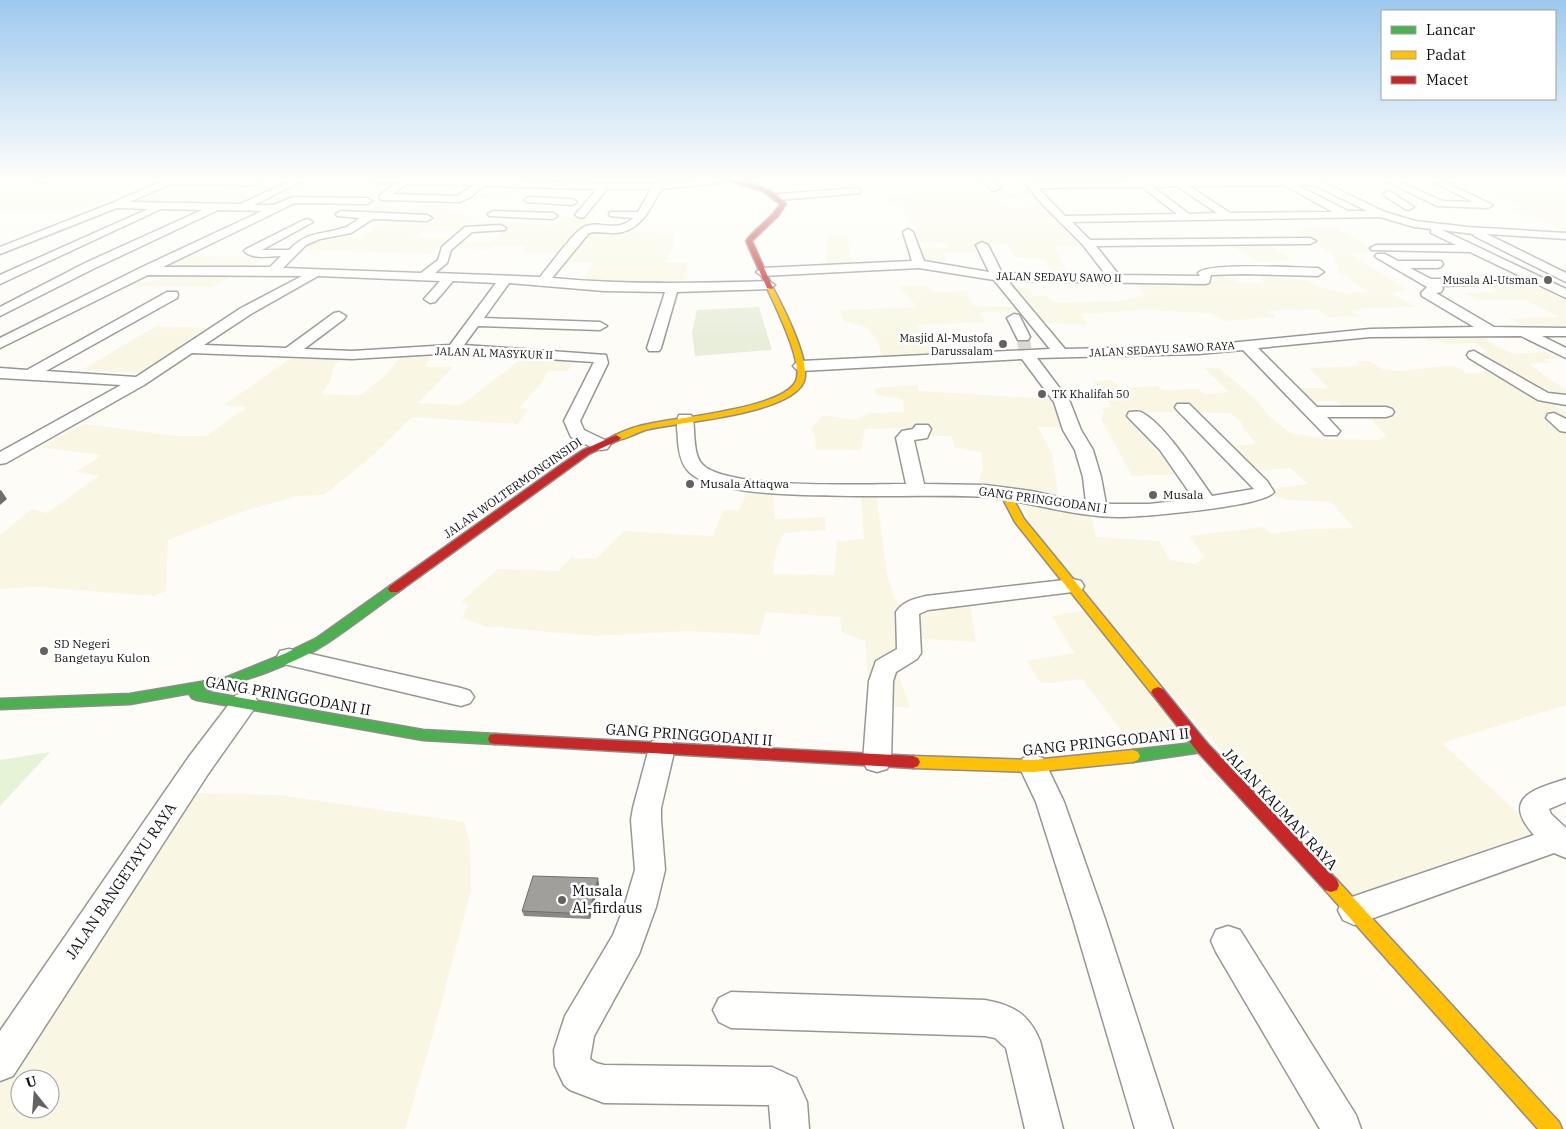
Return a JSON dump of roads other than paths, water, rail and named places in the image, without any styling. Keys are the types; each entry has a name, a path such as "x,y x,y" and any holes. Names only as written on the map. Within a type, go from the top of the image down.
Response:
{"main road":[{"path":"755,233 750,237 750,244 757,255 762,272 786,323 801,366"},
{"name":"JALAN WOLTERMONGINSIDI","path":"2,703 62,703 130,699 177,692 227,682 289,657 321,641 565,466 601,445 624,434 653,425 742,411 782,397 795,390 801,380 801,366"},
{"name":"JALAN KAUMAN RAYA","path":"1005,494 1019,520 1202,747 1354,910 1552,1129"},
{"name":"GANG PRINGGODANI II","path":"177,692 245,702 423,735 877,762 1033,766 1168,753 1202,747"}],"street":[{"path":"3,249 45,233"},
{"path":"0,280 96,233"},
{"path":"0,312 160,233"},
{"path":"0,344 148,269 225,233"},
{"path":"287,233 250,251 253,253 291,253"},
{"path":"273,271 302,243 312,238 335,233"},
{"path":"422,278 443,261 446,249 465,233"},
{"path":"543,282 584,233"},
{"path":"908,233 920,264"},
{"path":"1078,233 1115,278"},
{"path":"1245,233 1257,242"},
{"path":"1440,233 1564,292"},
{"path":"1473,233 1566,278"},
{"path":"1513,233 1566,236"},
{"path":"1406,235 1445,235"},
{"path":"1551,235 1566,242"},
{"path":"1087,243 1310,241"},
{"path":"982,245 998,276 1061,354"},
{"path":"1471,249 1378,252 1437,289 1429,290 1427,293 1491,331"},
{"name":"JALAN SEDAYU SAWO II","path":"762,272 920,264 998,276 1195,280 1206,279 1204,273 1207,272 1244,270 1318,272"},
{"path":"1396,264 1436,264"},
{"path":"90,266 506,280 604,287 672,288 769,285"},
{"path":"3,455 139,382 246,311 315,274"},
{"path":"430,299 450,278"},
{"path":"454,349 506,280"},
{"path":"1429,283 1473,282"},
{"path":"654,348 672,288"},
{"path":"29,375 172,295"},
{"path":"289,353 339,316"},
{"path":"1014,318 1025,347 1062,402 1072,430 1084,450 1094,487 1097,509"},
{"path":"475,322 600,326"},
{"path":"1523,332 1566,354"},
{"name":"JALAN SEDAYU SAWO RAYA","path":"801,366 1025,347 1061,354 1141,352 1246,345 1370,333 1566,332"},
{"path":"1246,345 1331,431"},
{"name":"JALAN AL MASYKUR II","path":"188,349 352,355 454,349 601,358 601,363 572,421 576,433 601,445"},
{"path":"1474,355 1544,397 1566,400"},
{"path":"0,373 139,382"},
{"name":"GANG PRINGGODANI I","path":"685,419 691,462 696,469 725,482 767,488 985,491 1081,508 1149,510 1254,497 1265,492 1183,407"},
{"path":"1311,412 1386,412"},
{"path":"1135,416 1168,446 1206,502"},
{"path":"916,489 905,438 908,435 920,434 922,429"},
{"path":"877,762 881,681 885,667 909,653 907,612 913,607 938,601 1073,586"},
{"path":"289,657 461,697"},
{"name":"JALAN BANGETAYU RAYA","path":"0,1063 198,766 245,702"},
{"path":"662,748 647,808 646,820 650,870 640,907 627,942 578,1029 574,1041 572,1061 576,1072 587,1080 604,1084 772,1086 783,1091 788,1102 790,1129"},
{"path":"1033,766 1050,802 1090,919 1154,1129"},
{"path":"1354,910 1562,842 1538,819 1534,812 1534,806 1540,799 1566,790"},
{"path":"1228,941 1342,1129"},
{"path":"731,1010 985,1018 1004,1021 1016,1031 1022,1041 1044,1129"}],"tunnel":[{"path":"1023,337 1025,349"}],"place":[{"name":"Musala Al-Utsman","path":"1548,280"},
{"name":"Masjid Al-Mustofa Darussalam","path":"1003,344"},
{"name":"TK Khalifah 50","path":"1042,394"},
{"name":"Musala Attaqwa","path":"690,484"},
{"name":"Musala","path":"1153,495"},
{"name":"SD Negeri Bangetayu Kulon","path":"44,651"},
{"name":"Musala Al-firdaus","path":"562,900"}]}
